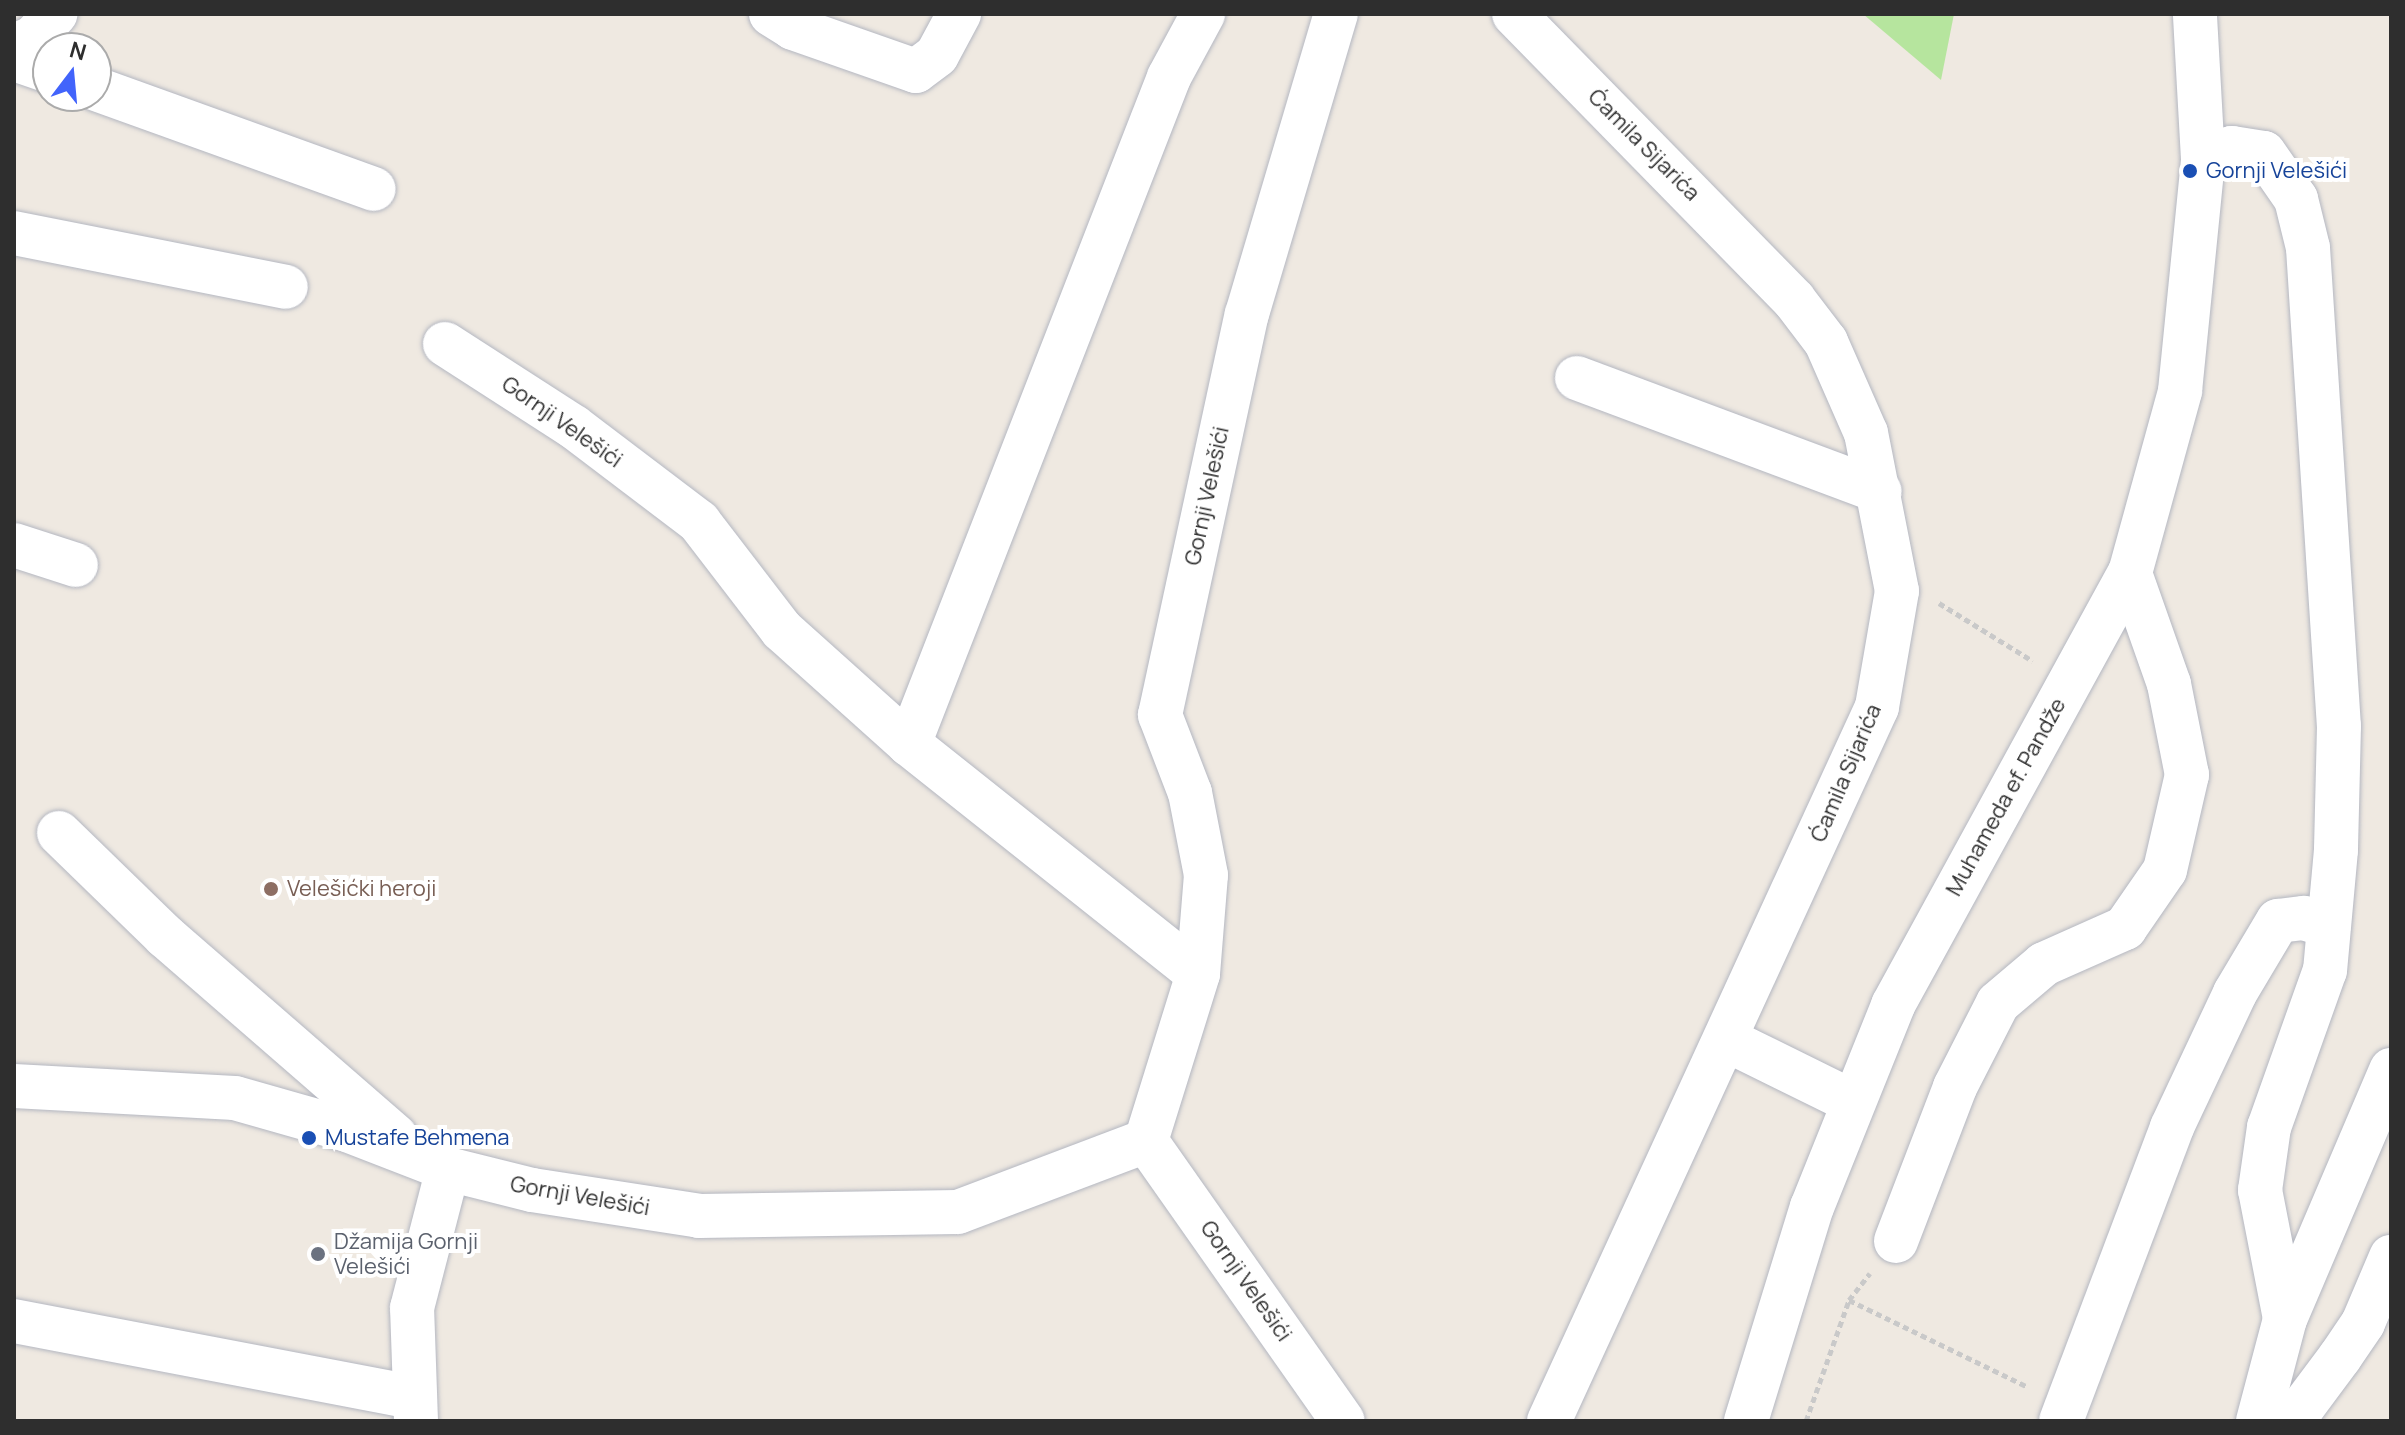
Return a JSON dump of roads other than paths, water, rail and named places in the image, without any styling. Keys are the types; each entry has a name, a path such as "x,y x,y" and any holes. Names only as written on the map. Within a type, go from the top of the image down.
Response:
{"street":[{"path":"14,46 33,38 55,14"},
{"path":"771,14 793,28 916,71 937,55 959,14"},
{"path":"909,744 1169,77 1203,14"},
{"name":"Ćamila Sijarića","path":"1514,14 1810,321 1851,389 1880,491 1894,575 1890,648 1877,707 1727,1040 1549,1421"},
{"name":"Muhameda ef. Pandže","path":"1746,1421 1812,1207 1851,1101 1893,1005 2130,573 2180,391 2203,159 2195,14"},
{"name":"Gornji Velešići","path":"1146,1141 1198,974 1206,875 1190,793 1160,715 1247,314 1326,17"},
{"path":"112,95 374,189"},
{"path":"2203,159 2232,148 2264,153 2296,199 2308,248 2339,726 2325,970 2269,1127 2260,1190 2285,1319"},
{"path":"14,233 286,287"},
{"name":"Gornji Velešići","path":"445,344 574,427 699,522 782,630 909,744 1198,974"},
{"path":"1577,378 1880,491"},
{"path":"14,545 76,565"},
{"path":"1896,1241 1955,1087 1998,1003 2044,964 2125,928 2165,870 2187,775 2169,684 2130,573"},
{"path":"14,1321 414,1409 412,1308 435,1163 165,936 59,833"},
{"path":"2064,1413 2172,1127 2235,993 2278,921 2304,918 2329,926"},
{"path":"1727,1040 1851,1101"},
{"path":"2258,1421 2285,1319 2391,1070"},
{"name":"Gornji Velešići","path":"14,1086 235,1098 435,1163 532,1190 699,1216 958,1212 1146,1141"},
{"name":"Gornji Velešići","path":"1146,1141 1343,1421"},
{"path":"2280,1421 2302,1408 2340,1357 2363,1323 2391,1257"}],"place":[{"name":"Gornji Velešići","path":"2190,171"},
{"name":"Velešićki heroji","path":"271,889"},
{"name":"Mustafe Behmena","path":"309,1138"},
{"name":"Džamija Gornji Velešići","path":"318,1254"}]}
